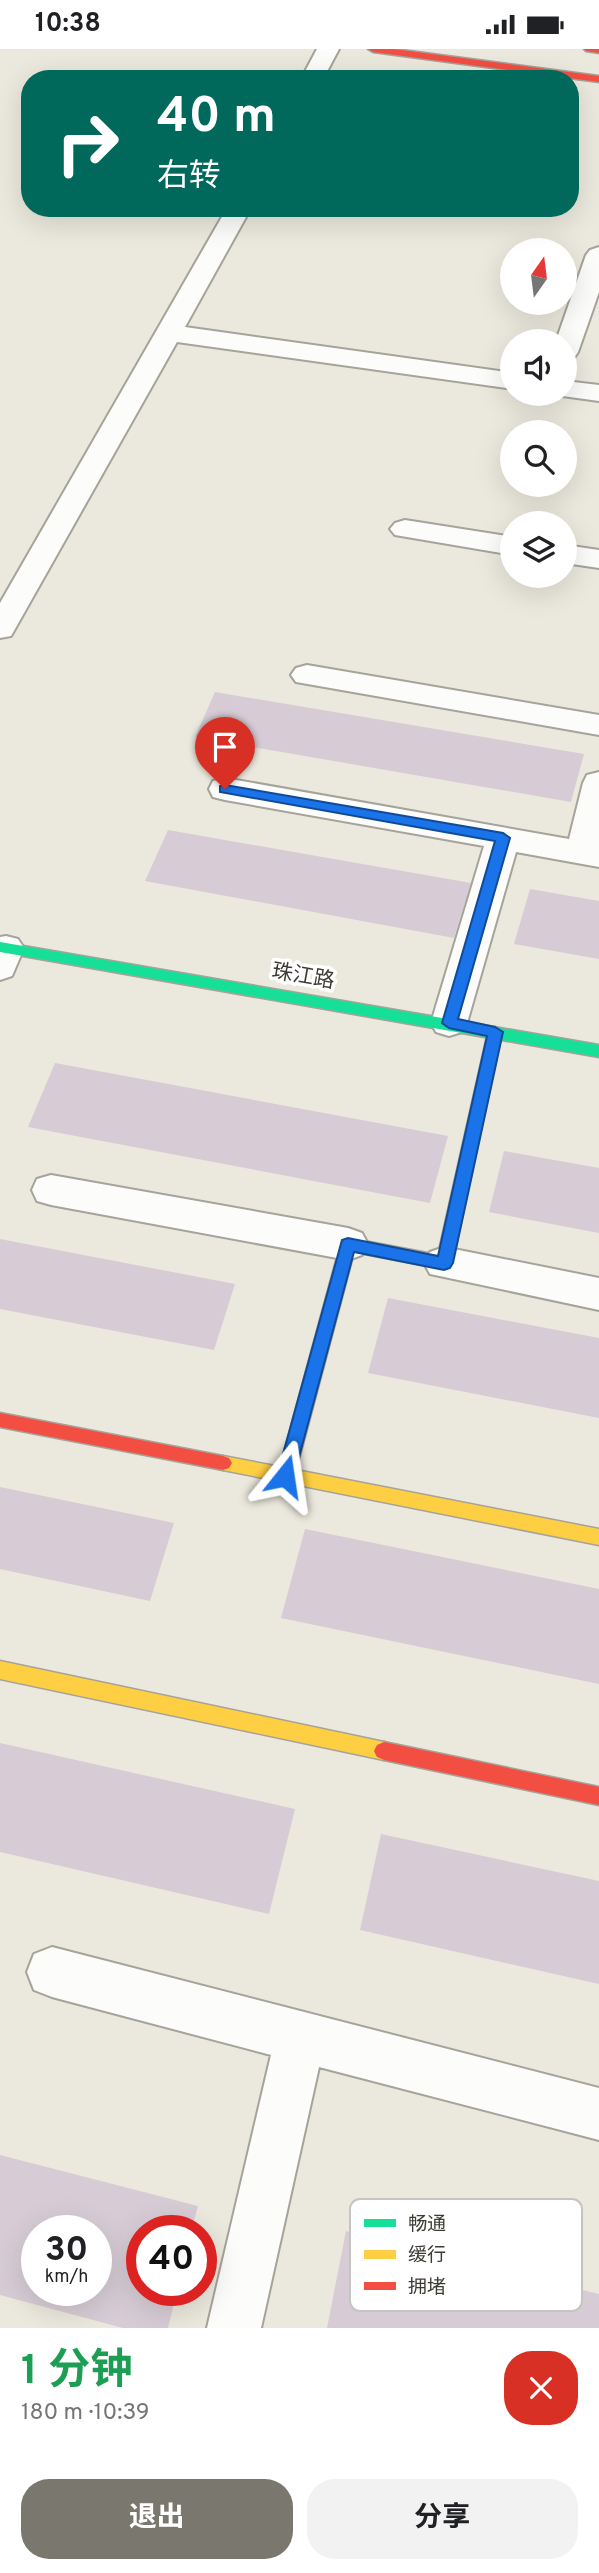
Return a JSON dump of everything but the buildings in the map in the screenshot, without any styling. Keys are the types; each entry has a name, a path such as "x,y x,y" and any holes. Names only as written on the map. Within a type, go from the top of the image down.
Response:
{"street":[{"path":"317,70 328,49"},
{"path":"373,49 531,70"},
{"path":"589,49 599,50"},
{"path":"579,76 599,79"},
{"path":"0,629 234,217"},
{"path":"573,329 599,255"},
{"path":"169,333 500,379"},
{"path":"577,390 599,393"},
{"path":"405,529 500,544"},
{"path":"577,556 599,559"},
{"path":"307,675 599,725"},
{"path":"225,789 590,855 599,783"},
{"path":"449,1023 503,838"},
{"name":"珠江路","path":"2,954 449,1023 599,1051"},
{"path":"444,1263 495,1032"},
{"path":"51,1190 348,1244 599,1294"},
{"path":"285,1476 348,1244"},
{"path":"0,1420 599,1537"},
{"path":"0,1670 599,1796"},
{"path":"52,1972 599,2114"},
{"path":"234,2328 300,2036"}],"traffic: fast":[{"path":"0,947 599,1051"}],"traffic: slow":[{"path":"286,1476 348,1244 444,1263 495,1032"},
{"path":"223,1463 599,1537"},
{"path":"0,1670 384,1751"}],"traffic: jam":[{"path":"373,49 531,70"},
{"path":"589,49 599,50"},
{"path":"579,76 599,79"},
{"path":"0,1420 223,1463"},
{"path":"384,1751 599,1796"}],"route":[{"path":"225,789 503,838 449,1023 495,1032 444,1263 348,1244 285,1476"}]}
